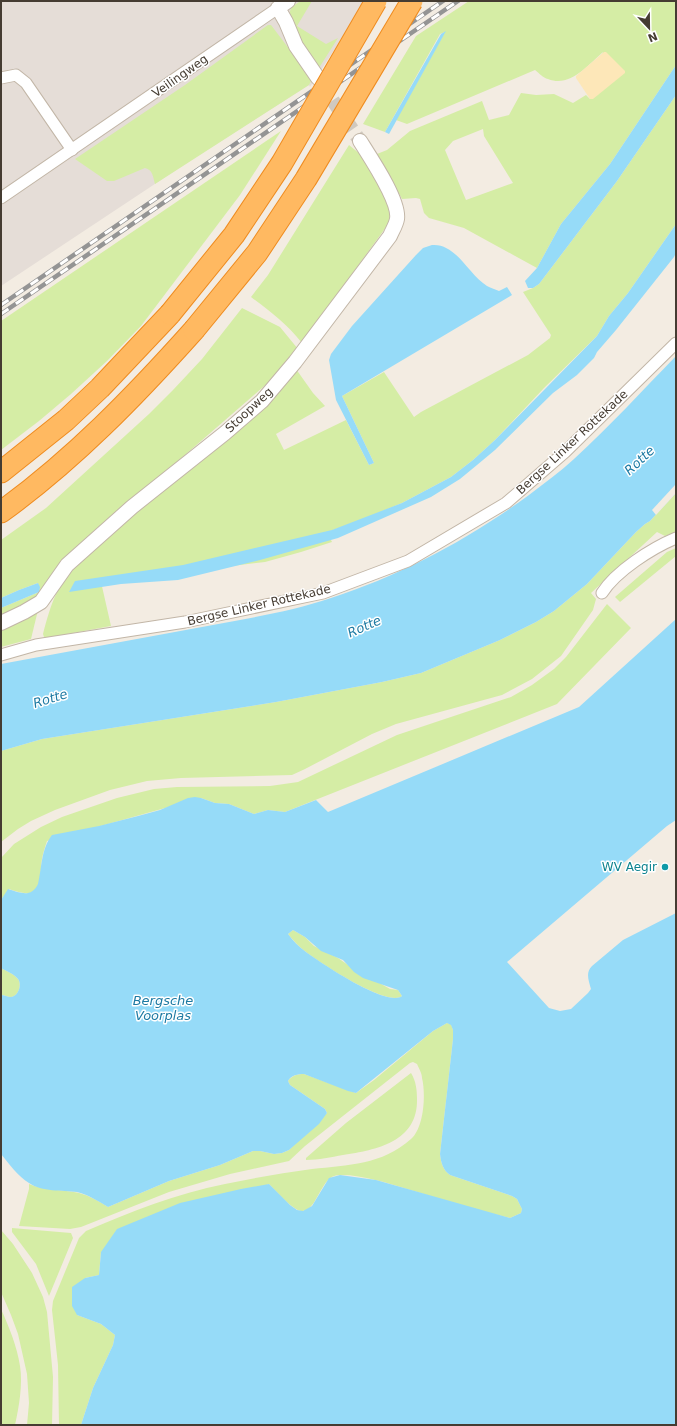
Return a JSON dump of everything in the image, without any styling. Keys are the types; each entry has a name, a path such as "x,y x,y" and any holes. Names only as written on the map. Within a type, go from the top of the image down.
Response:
{"highway":[{"path":"1,472 66,420 100,388 170,314 234,234 282,163 376,1"},
{"path":"1,512 60,465 148,382 194,330 256,253 302,185 412,1"}],"street":[{"path":"283,5 286,22 296,46 318,78"},
{"name":"Veilingweg","path":"1,198 283,5"},
{"path":"1,78 16,76 26,83 72,150"},
{"name":"Stoopweg","path":"1,623 41,602 67,565 132,507 225,433 262,401 295,362 390,236 397,218 393,198 360,141"},
{"name":"Bergse Linker Rottekade","path":"1,655 36,645 185,622 323,593 408,561 506,502 565,452 676,343"},
{"path":"602,593 610,581 632,563 676,538"}],"shaded area":[{"path":"1,1 366,1 310,87 309,85 185,164 1,286"}],"green space":[{"path":"300,1 312,1 297,26 326,44 338,38 317,71 300,42 290,18 291,9"},
{"path":"469,1 676,1 676,65 610,164 561,224 537,268 464,228 429,218 424,213 420,199 402,199 377,154 387,150 410,131 482,101 489,120 509,115 521,93 536,95 554,94 573,103 586,95 590,99 603,52 585,69 571,78 556,81 543,77 535,70 407,124 396,120 445,32 440,34 385,132 363,124 416,36","holes":["483,129 484,136 513,183 466,200 445,150 453,141"]},
{"path":"268,25 271,25 312,79 309,85 155,184 150,170 145,168 114,181 107,181 75,159 185,85"},
{"path":"676,95 676,224 628,293 609,316 597,336 544,388 495,440 473,460 451,477 402,503 354,523 327,532 332,542 265,562 101,582 111,626 46,638 44,637 43,634 54,599 67,576 73,569 296,369 313,393 325,406 276,434 284,450 346,420 369,465 374,463 342,396 384,372 414,417 528,355 550,338 551,335 523,292 539,284 617,181"},
{"path":"281,131 240,195 141,326 107,361 71,394 1,450 1,321"},
{"path":"349,145 360,154 372,171 388,203 390,214 389,223 302,343 272,313 251,297 268,275"},
{"path":"242,308 280,327 298,349 270,381 102,527 43,595 1,615 1,608 39,592 38,583 1,598 1,540 46,508 149,414 202,359"},
{"path":"676,493 676,532 665,536 657,532 591,593 596,599 593,610 561,656 532,679 502,695 396,724 372,734 292,775 181,778 147,781 110,790 55,810 31,821 1,842 1,751 42,739 276,702 421,673 500,640 554,611 587,584 636,532 650,521"},
{"path":"676,548 676,556 620,602 615,597 667,552"},
{"path":"607,604 631,628 557,704 285,812 268,810 254,814 229,804 215,803 201,798 47,841 42,857 39,883 34,891 27,893 9,889 1,900 1,858 14,844 41,827 62,817 117,798 154,789 177,787 270,786 298,782 397,735 511,697 532,685 554,669 566,657"},
{"path":"38,610 31,639 1,647 1,626"},
{"path":"293,930 305,937 314,946 338,958 390,989 398,990 402,996 394,998 383,996 338,973 303,950 288,934"},
{"path":"1,968 19,981 19,990 14,996 10,997 1,995"},
{"path":"447,1023 451,1024 453,1039 440,1154 443,1166 450,1175 517,1199 522,1209 521,1213 510,1218 373,1179 339,1175 332,1177 326,1182 313,1204 309,1209 303,1211 296,1209 289,1204 269,1184 101,1252 99,1275 85,1278 77,1315 101,1324 115,1335 113,1345 93,1388 81,1425 59,1425 58,1365 52,1310 53,1301 79,1238 86,1231 154,1204 207,1188 279,1174 351,1165 376,1159 388,1154 400,1148 411,1139 419,1127 424,1101 422,1074 417,1064 413,1062 410,1063 305,1146 289,1161 230,1174 169,1192 81,1227 70,1229 19,1226 29,1184 41,1188 79,1193 108,1207 169,1181 220,1165 253,1151 274,1154 282,1153 289,1150 327,1113 325,1109 290,1085 288,1081 291,1077 304,1074 356,1093 433,1031"},
{"path":"411,1073 414,1079 417,1099 415,1114 410,1125 403,1134 393,1141 369,1150 316,1160 306,1160 306,1158 346,1123"},
{"path":"12,1228 71,1233 73,1238 49,1296 36,1264 12,1232"},
{"path":"1,1230 13,1244 32,1273 43,1297 47,1312 53,1377 52,1425 27,1425 29,1403 27,1374 18,1334 1,1292"},
{"path":"1,1309 15,1344 21,1373 21,1388 15,1425 1,1425"}],"sand":[{"path":"604,52 606,52 625,71 625,73 593,99 590,99 576,76"}],"water":[{"path":"446,31 389,134 385,132 441,34"},
{"path":"676,65 676,95 617,181 539,284 533,288 528,288 525,281 537,268 561,224 610,164"},
{"path":"676,224 676,253 674,257 597,352 594,358 577,375 553,393 495,450 460,479 431,497 338,538 260,560 178,580 121,584 69,592 75,581 183,565 332,530 402,503 451,477 495,440 597,336 609,316 628,293"},
{"path":"432,245 448,249 455,254 480,281 487,286 499,291 507,287 512,295 342,396 374,463 369,465 336,400 329,360 331,354 352,326 416,255 423,248"},
{"name":"Rotte","path":"676,356 676,493 650,521 636,532 587,584 554,611 536,622 500,640 421,673 276,702 42,739 1,751 1,664 240,620 320,602 357,589 409,567 459,541 483,526 529,495 558,473 600,434"},
{"path":"38,583 40,587 39,592 1,608 1,598"},
{"name":"Bergsche Voorplas","path":"676,619 676,820 507,962 549,1008 560,1011 571,1009 591,989 588,974 592,966 623,940 676,913 676,1425 81,1425 93,1388 113,1345 115,1335 101,1324 77,1315 72,1306 72,1287 85,1278 99,1275 101,1252 117,1229 180,1203 269,1184 290,1205 297,1210 303,1211 312,1206 329,1178 340,1175 376,1180 510,1218 521,1213 522,1209 517,1199 512,1196 450,1175 443,1166 440,1154 453,1039 453,1030 451,1025 447,1023 433,1031 356,1093 304,1074 291,1077 288,1081 290,1085 325,1109 327,1113 319,1124 289,1150 282,1153 274,1154 253,1151 220,1165 169,1181 108,1207 81,1193 40,1188 29,1183 10,1166 1,1154 1,995 10,997 14,996 20,987 19,981 16,977 1,968 1,900 8,889 17,892 29,893 35,888 38,884 44,852 48,840 52,835 99,826 138,816 160,810 188,798 195,797 215,803 229,804 254,814 268,810 285,812 316,800 328,812 579,707","holes":["293,930 305,937 321,951 343,960 354,972 363,978 398,990 402,996 394,998 383,996 354,982 306,952 296,944 288,934"]}],"pier":[{"path":"676,484 676,493 656,515 652,510"}],"tunnel":[{"path":"321,83 360,141"}],"railway":[{"path":"1,305 443,1"},
{"path":"1,314 458,1"}],"place":[{"name":"WV Aegir","path":"665,867"}]}
